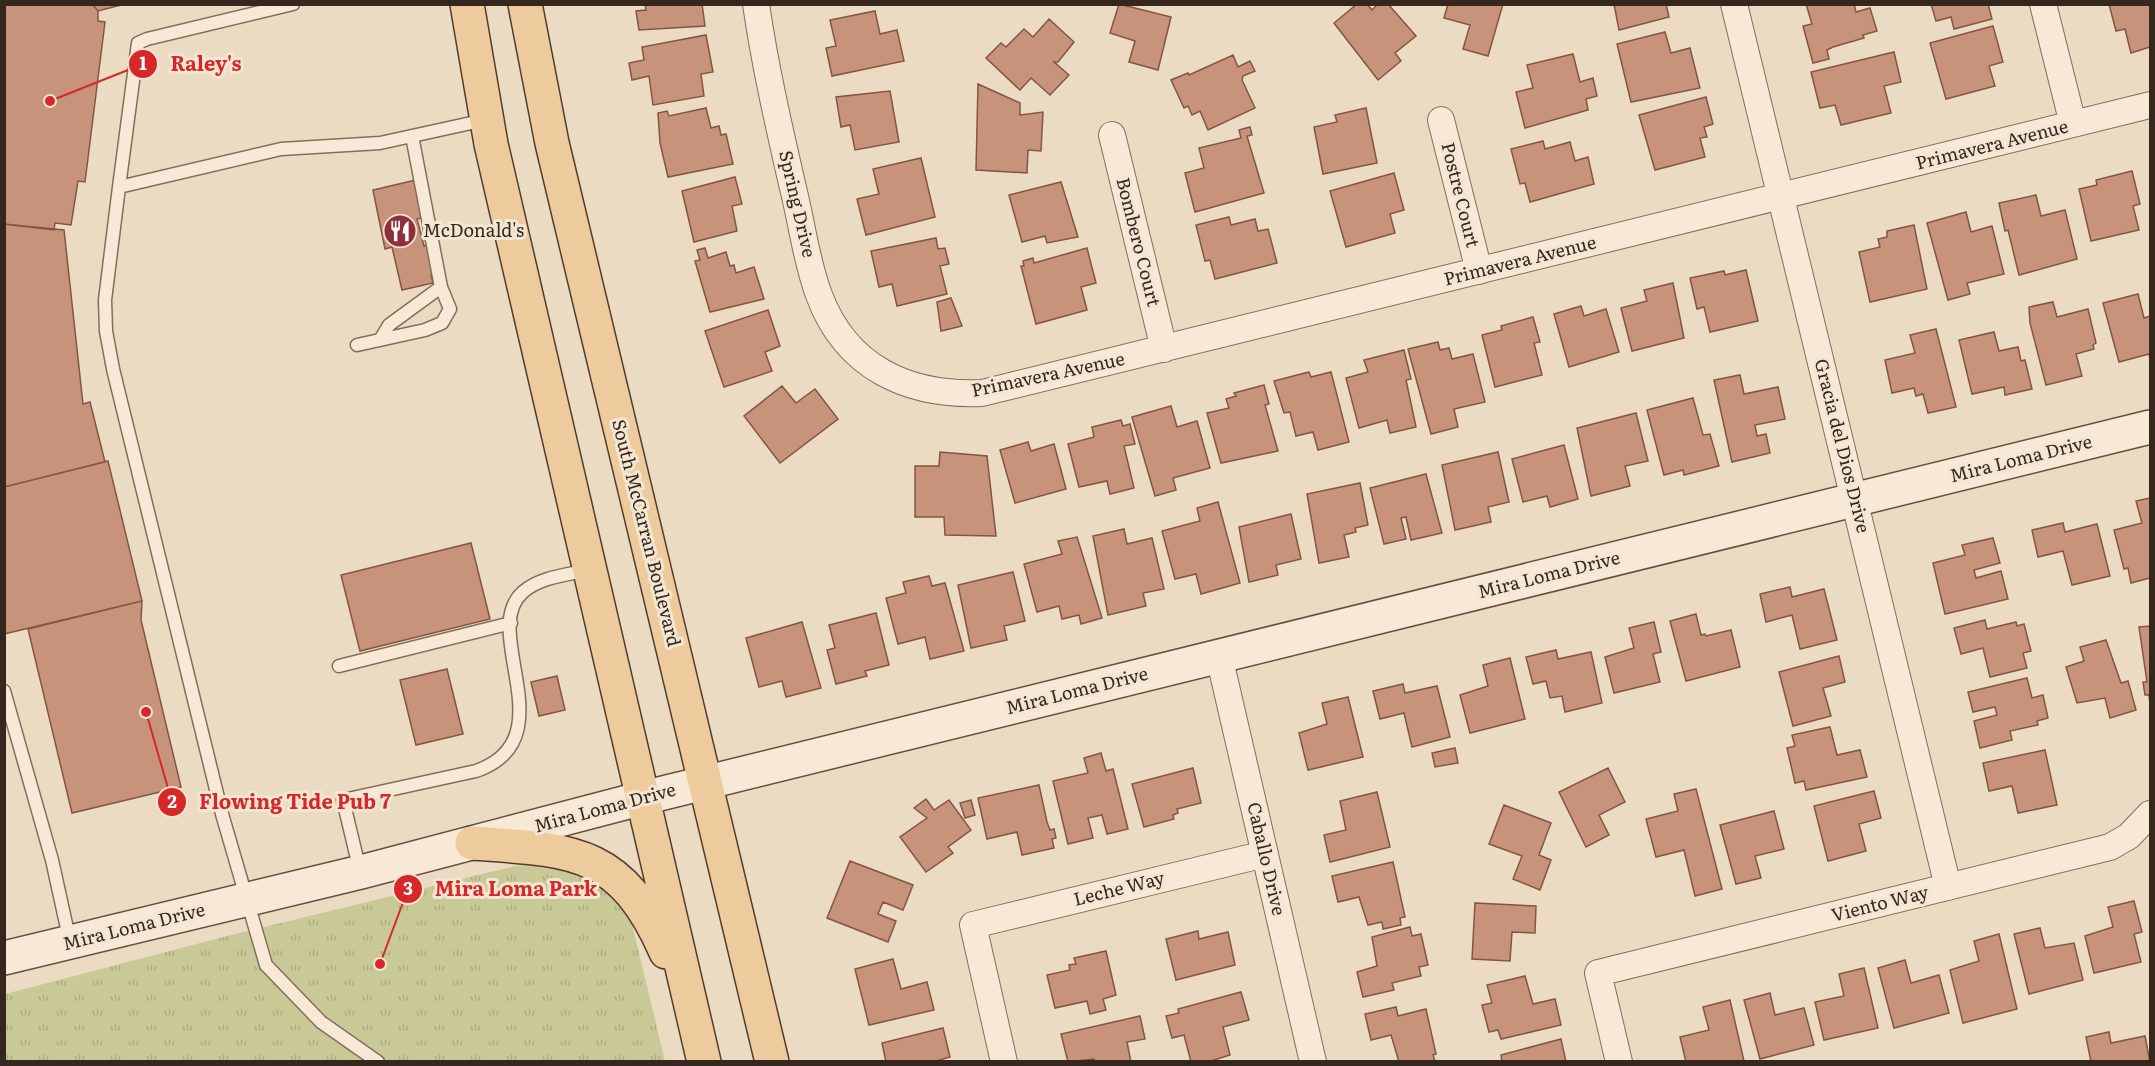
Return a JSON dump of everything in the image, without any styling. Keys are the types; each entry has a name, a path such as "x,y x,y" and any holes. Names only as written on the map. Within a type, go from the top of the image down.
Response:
{"main road":[{"path":"467,4 487,120 704,1062"},
{"name":"South McCarran Boulevard","path":"525,4 552,143 772,1062"},
{"path":"472,843 566,852 597,864 616,878 638,900 655,928 693,1013"}],"street":[{"name":"Spring Drive","path":"756,4 782,141 819,294 832,322 850,346 889,376"},
{"name":"Gracia del Dios Drive","path":"1734,4 1948,887"},
{"path":"2043,4 2073,124"},
{"name":"Primavera Avenue","path":"889,376 924,390 952,394 982,393 2151,105"},
{"name":"Postre Court","path":"1441,120 1479,271"},
{"name":"Bombero Court","path":"1112,135 1164,348"},
{"name":"Mira Loma Drive","path":"4,958 361,872 706,782 2151,427"},
{"name":"Caballo Drive","path":"1219,656 1313,1062"},
{"name":"Viento Way","path":"1620,1062 1598,974 2110,847 2129,837 2151,814"},
{"name":"Leche Way","path":"1005,1062 973,925 1265,854"}],"lane":[{"path":"293,4 138,43 105,300 111,359 222,814 266,965 321,1022 378,1062"},
{"path":"119,188 281,149 352,146 487,120"},
{"path":"357,345 425,330 442,323 450,309 441,287 412,136"},
{"path":"380,339 389,325 441,287"},
{"path":"361,872 343,800 476,771 495,765 507,754 516,738 519,719 511,623 516,600 535,584 590,570"},
{"path":"339,666 511,623"},
{"path":"4,691 52,860 71,943"}],"green space":[{"path":"551,862 601,881 621,905 632,924 665,1061 5,1062 5,994 231,935 515,866"}],"building":[{"path":"4,4 92,4 98,11 98,21 105,22 85,182 78,181 71,225 55,223 54,230 4,224"},
{"path":"92,4 125,4 98,11"},
{"path":"645,4 702,4 705,26 639,30 636,11 646,10"},
{"path":"1119,4 1171,17 1158,70 1129,62 1135,41 1110,33"},
{"path":"1357,4 1367,4 1372,10 1378,4 1388,4 1416,36 1395,53 1401,61 1378,80 1334,23"},
{"path":"1448,4 1503,4 1488,56 1463,49 1470,25 1444,18"},
{"path":"1614,4 1666,4 1669,17 1619,30"},
{"path":"1806,4 1854,4 1856,12 1870,8 1877,31 1863,35 1864,38 1827,50 1829,59 1813,63 1803,26 1812,24"},
{"path":"1931,4 1988,4 1992,19 1954,29 1951,17 1936,21"},
{"path":"2109,4 2150,4 2150,47 2131,53 2125,29 2116,31"},
{"path":"875,11 880,34 897,30 904,61 832,76 826,48 836,46 830,20"},
{"path":"1049,19 1074,42 1058,62 1054,62 1069,75 1050,95 1031,78 1020,90 986,58 1001,43 1006,47 1024,29 1033,37"},
{"path":"1993,26 2003,62 1989,66 1995,86 1946,99 1930,43"},
{"path":"1665,32 1671,53 1690,48 1700,88 1631,102 1617,44"},
{"path":"706,35 713,72 701,74 704,96 653,105 649,76 632,80 629,63 644,60 642,47"},
{"path":"1894,52 1901,82 1884,86 1891,113 1841,125 1835,105 1820,108 1811,72"},
{"path":"1573,54 1580,82 1593,78 1597,96 1586,99 1588,110 1525,128 1516,92 1533,88 1527,65"},
{"path":"1233,55 1238,67 1250,61 1255,71 1243,76 1242,80 1255,108 1208,130 1200,111 1192,115 1188,106 1184,108 1171,80 1188,73 1189,75"},
{"path":"978,84 1020,103 1020,115 1043,112 1041,151 1028,150 1027,173 976,170"},
{"path":"890,91 899,142 855,150 850,125 841,127 836,97"},
{"path":"1706,97 1713,124 1704,127 1707,137 1700,138 1705,157 1655,170 1639,115"},
{"path":"706,108 711,128 719,126 721,135 726,134 733,164 668,177 660,143 658,113 667,111 669,116"},
{"path":"1366,108 1377,163 1323,174 1314,127 1337,122 1335,115"},
{"path":"1250,127 1252,135 1247,136 1264,193 1195,212 1185,173 1204,168 1199,148 1241,138 1239,130"},
{"path":"1543,141 1545,149 1570,142 1575,161 1588,157 1594,184 1530,202 1525,183 1520,184 1511,149"},
{"path":"921,158 935,217 866,235 857,199 879,194 873,169"},
{"path":"2132,171 2140,204 2133,206 2139,230 2091,241 2079,189 2097,185 2096,180"},
{"path":"1394,173 1404,210 1390,214 1395,233 1346,247 1330,191"},
{"path":"735,177 742,204 732,206 737,231 694,242 682,191"},
{"name":"McDonald's","path":"416,180 430,216 417,219 424,246 436,243 443,272 431,275 433,283 402,290 392,247 385,249 373,190"},
{"path":"1061,182 1078,237 1047,243 1045,236 1022,242 1009,195"},
{"path":"2036,195 2041,216 2065,210 2077,259 2019,275 1999,203"},
{"path":"1966,212 1971,232 1992,226 2004,274 1967,283 1970,294 1948,300 1927,223"},
{"path":"1229,217 1231,225 1255,219 1258,231 1268,229 1277,263 1215,279 1210,260 1205,261 1196,225"},
{"path":"4,224 64,230 83,404 90,402 105,462 4,487"},
{"path":"1914,225 1927,289 1870,302 1859,252 1880,247 1878,239 1887,237 1887,231"},
{"path":"936,238 938,249 945,248 949,264 940,266 947,294 897,306 892,284 879,287 871,251"},
{"path":"705,248 708,258 726,252 730,266 734,265 736,273 754,267 764,299 710,312 695,261 700,260 697,250"},
{"path":"1087,248 1096,283 1081,287 1087,310 1036,324 1021,266 1024,266 1023,261 1033,258 1034,263"},
{"path":"1746,270 1758,321 1710,332 1704,307 1697,309 1690,278 1724,271 1725,275"},
{"path":"1673,283 1684,338 1632,351 1621,308 1647,301 1644,290"},
{"path":"2138,294 2144,318 2150,316 2150,359 2149,354 2119,362 2103,303"},
{"path":"951,298 962,326 941,331 937,302"},
{"path":"2053,302 2057,317 2088,309 2096,343 2093,345 2094,349 2076,354 2082,376 2046,385 2030,323 2029,307"},
{"path":"1581,306 1584,316 1606,309 1619,352 1569,367 1554,314"},
{"path":"768,310 780,346 765,352 772,371 724,387 705,331"},
{"path":"1533,317 1540,342 1534,343 1542,375 1495,387 1482,335 1502,330 1501,326"},
{"path":"1936,329 1956,407 1928,413 1923,394 1916,396 1914,388 1892,393 1885,360 1915,353 1910,335"},
{"path":"1994,332 1999,351 2018,347 2021,361 2025,360 2032,389 2005,395 2004,387 1972,394 1959,340"},
{"path":"1438,342 1440,350 1449,348 1452,359 1473,354 1485,402 1454,409 1458,427 1431,434 1408,349"},
{"path":"1404,350 1411,379 1406,380 1416,427 1390,433 1387,420 1359,428 1346,378 1368,372 1364,360"},
{"path":"1309,372 1311,377 1331,372 1349,442 1318,450 1313,432 1296,436 1290,412 1284,413 1274,381"},
{"path":"1740,375 1744,394 1778,387 1785,419 1755,425 1757,436 1766,434 1770,453 1732,462 1714,380"},
{"path":"1264,385 1269,404 1265,405 1278,451 1221,463 1207,413 1229,408 1226,399 1236,396 1234,393"},
{"path":"782,386 796,403 815,389 838,419 780,463 744,416"},
{"path":"1693,398 1703,435 1710,434 1719,466 1684,475 1683,470 1664,475 1647,410"},
{"path":"1171,406 1177,427 1197,421 1210,468 1173,478 1176,490 1155,496 1132,417"},
{"path":"1636,413 1648,461 1625,466 1630,486 1591,496 1577,428"},
{"path":"1121,420 1123,426 1130,424 1135,444 1124,446 1134,488 1110,494 1107,481 1079,487 1068,444 1094,437 1092,427"},
{"path":"1028,442 1031,451 1054,444 1066,489 1015,503 1000,450"},
{"path":"1564,445 1578,499 1550,507 1547,496 1523,502 1512,459"},
{"path":"940,452 987,456 996,536 945,535 944,517 915,517 915,466 939,466"},
{"path":"1498,452 1509,502 1488,507 1491,522 1455,530 1442,465"},
{"path":"108,461 142,601 4,634 4,487"},
{"path":"1426,474 1442,533 1411,540 1406,517 1401,518 1406,539 1384,544 1370,488"},
{"path":"1360,483 1368,525 1355,528 1356,532 1344,535 1349,557 1319,563 1307,494"},
{"path":"2150,498 2150,578 2131,583 2128,568 2124,569 2114,530 2142,523 2136,501"},
{"path":"1218,502 1240,583 1201,594 1196,574 1175,579 1162,531 1200,521 1197,508"},
{"path":"1291,514 1301,559 1276,565 1278,575 1249,582 1239,527"},
{"path":"2063,523 2065,532 2097,524 2110,576 2072,585 2063,551 2038,557 2032,530"},
{"path":"1124,529 1127,544 1152,538 1164,589 1143,593 1146,606 1108,615 1093,536"},
{"path":"1077,537 1102,618 1081,624 1079,615 1062,619 1059,606 1037,612 1024,564 1062,554 1058,541"},
{"path":"1993,538 2000,563 1974,570 1976,578 2001,571 2008,599 1945,614 1933,563 1965,555 1962,545"},
{"path":"471,543 490,619 360,651 341,575"},
{"path":"1013,572 1025,621 1004,626 1007,640 971,648 958,585"},
{"path":"929,576 932,586 945,583 964,651 930,659 925,637 898,644 886,598 906,593 903,582"},
{"path":"1790,587 1792,597 1824,589 1837,640 1800,649 1792,615 1766,622 1760,594"},
{"path":"142,601 141,620 181,787 72,813 28,629"},
{"path":"876,613 889,665 865,671 867,676 836,684 827,650 835,648 829,625"},
{"path":"1696,614 1701,635 1706,636 1731,630 1740,667 1686,681 1670,621"},
{"path":"1985,620 1987,629 2016,622 2017,626 2024,624 2031,651 2023,653 2027,668 1990,677 1983,648 1961,654 1954,628"},
{"path":"802,622 821,688 786,697 782,681 759,687 746,638"},
{"path":"1654,622 1661,652 1653,654 1660,682 1614,693 1605,657 1634,648 1629,628"},
{"path":"2150,626 2150,704 2149,695 2145,695 2143,682 2147,682 2139,627"},
{"path":"2106,640 2121,683 2128,681 2136,710 2110,718 2105,698 2077,703 2066,667 2084,661 2080,647"},
{"path":"1556,650 1558,659 1591,652 1602,703 1565,712 1562,696 1550,698 1546,681 1533,684 1526,657"},
{"path":"1839,656 1845,682 1823,688 1831,716 1793,726 1779,672"},
{"path":"1510,658 1525,719 1470,733 1460,695 1488,686 1483,665"},
{"path":"447,669 463,734 416,745 400,680"},
{"path":"557,676 565,710 539,716 531,682"},
{"path":"2027,678 2032,698 2043,695 2048,718 2037,721 2038,725 2010,731 2012,740 1980,748 1974,721 1997,715 1995,707 1973,712 1968,692"},
{"path":"1403,684 1405,693 1437,686 1450,737 1412,747 1404,713 1380,719 1373,691"},
{"path":"1348,697 1363,757 1308,770 1299,733 1327,724 1322,703"},
{"path":"1830,727 1837,755 1860,750 1867,777 1806,790 1804,781 1795,783 1787,748 1795,746 1792,735"},
{"path":"1455,748 1458,763 1435,767 1432,753"},
{"path":"2045,750 2057,805 2018,813 2012,786 1989,791 1983,763"},
{"path":"1101,753 1106,771 1113,769 1128,829 1107,834 1102,815 1088,818 1093,838 1068,844 1053,781 1088,773 1084,758"},
{"path":"1193,768 1201,803 1177,809 1178,813 1173,815 1174,819 1144,827 1132,784"},
{"path":"1608,768 1625,802 1599,815 1609,835 1586,847 1559,792"},
{"path":"1039,785 1047,822 1050,830 1054,829 1056,838 1052,839 1054,848 1022,855 1017,832 987,839 978,798"},
{"path":"1696,789 1722,889 1695,896 1684,850 1656,857 1646,819 1678,811 1674,794"},
{"path":"1874,791 1881,818 1859,824 1866,851 1828,861 1814,806"},
{"path":"1377,792 1390,847 1330,862 1324,835 1346,830 1340,801"},
{"path":"926,799 934,810 949,800 971,830 948,847 953,853 926,872 900,837 927,818 914,808"},
{"path":"971,800 975,815 965,818 960,803"},
{"path":"1504,805 1551,823 1539,855 1551,860 1540,890 1513,879 1522,856 1489,844"},
{"path":"1774,811 1784,849 1755,856 1761,878 1736,884 1720,825"},
{"path":"850,861 913,885 903,910 883,902 878,914 896,921 888,942 827,918"},
{"path":"1393,862 1405,917 1400,918 1401,925 1383,929 1382,922 1368,925 1359,897 1338,902 1332,876"},
{"path":"2134,901 2142,932 2134,934 2141,962 2094,973 2085,936 2113,927 2108,907"},
{"path":"1475,903 1536,906 1535,933 1512,932 1510,961 1472,959"},
{"path":"1410,927 1412,936 1421,934 1428,965 1419,967 1421,976 1392,983 1394,990 1363,997 1357,972 1377,966 1372,937"},
{"path":"2040,928 2045,948 2074,943 2083,980 2029,994 2014,934"},
{"path":"1198,931 1199,939 1228,932 1235,965 1176,980 1166,939"},
{"path":"1999,934 2017,1009 1963,1023 1950,970 1979,961 1974,941"},
{"path":"1106,951 1116,995 1103,999 1106,1010 1090,1014 1087,1001 1055,1008 1047,975 1070,970 1069,965 1076,964 1074,958"},
{"path":"893,959 901,989 927,982 934,1010 869,1025 855,969"},
{"path":"1905,960 1911,983 1939,975 1949,1013 1894,1028 1878,968"},
{"path":"1864,968 1878,1028 1824,1040 1815,1002 1844,996 1839,974"},
{"path":"1525,976 1533,1004 1555,999 1561,1025 1501,1039 1498,1030 1489,1032 1482,1005 1492,1003 1487,985"},
{"path":"1241,992 1249,1020 1223,1027 1230,1055 1208,1062 1191,1062 1184,1035 1172,1038 1166,1016 1179,1013 1178,1009"},
{"path":"1770,993 1775,1015 1804,1008 1814,1045 1760,1059 1744,1000"},
{"path":"1730,1000 1744,1061 1686,1062 1680,1037 1709,1030 1703,1007"},
{"path":"1396,1007 1398,1016 1426,1009 1436,1054 1433,1055 1435,1061 1399,1062 1391,1035 1371,1040 1365,1014"},
{"path":"1140,1016 1145,1039 1127,1042 1131,1062 1095,1062 1094,1059 1068,1062 1061,1034"},
{"path":"943,1028 950,1057 933,1062 886,1062 882,1043"},
{"path":"2109,1032 2111,1043 2145,1036 2150,1062 2091,1062 2086,1037"},
{"path":"1561,1039 1566,1062 1502,1062 1501,1055"}],"place":[{"name":"Raley's","path":"50,101"},
{"name":"McDonald's","path":"400,231"},
{"name":"Flowing Tide Pub 7","path":"146,712"},
{"name":"Mira Loma Park","path":"380,964"}]}
